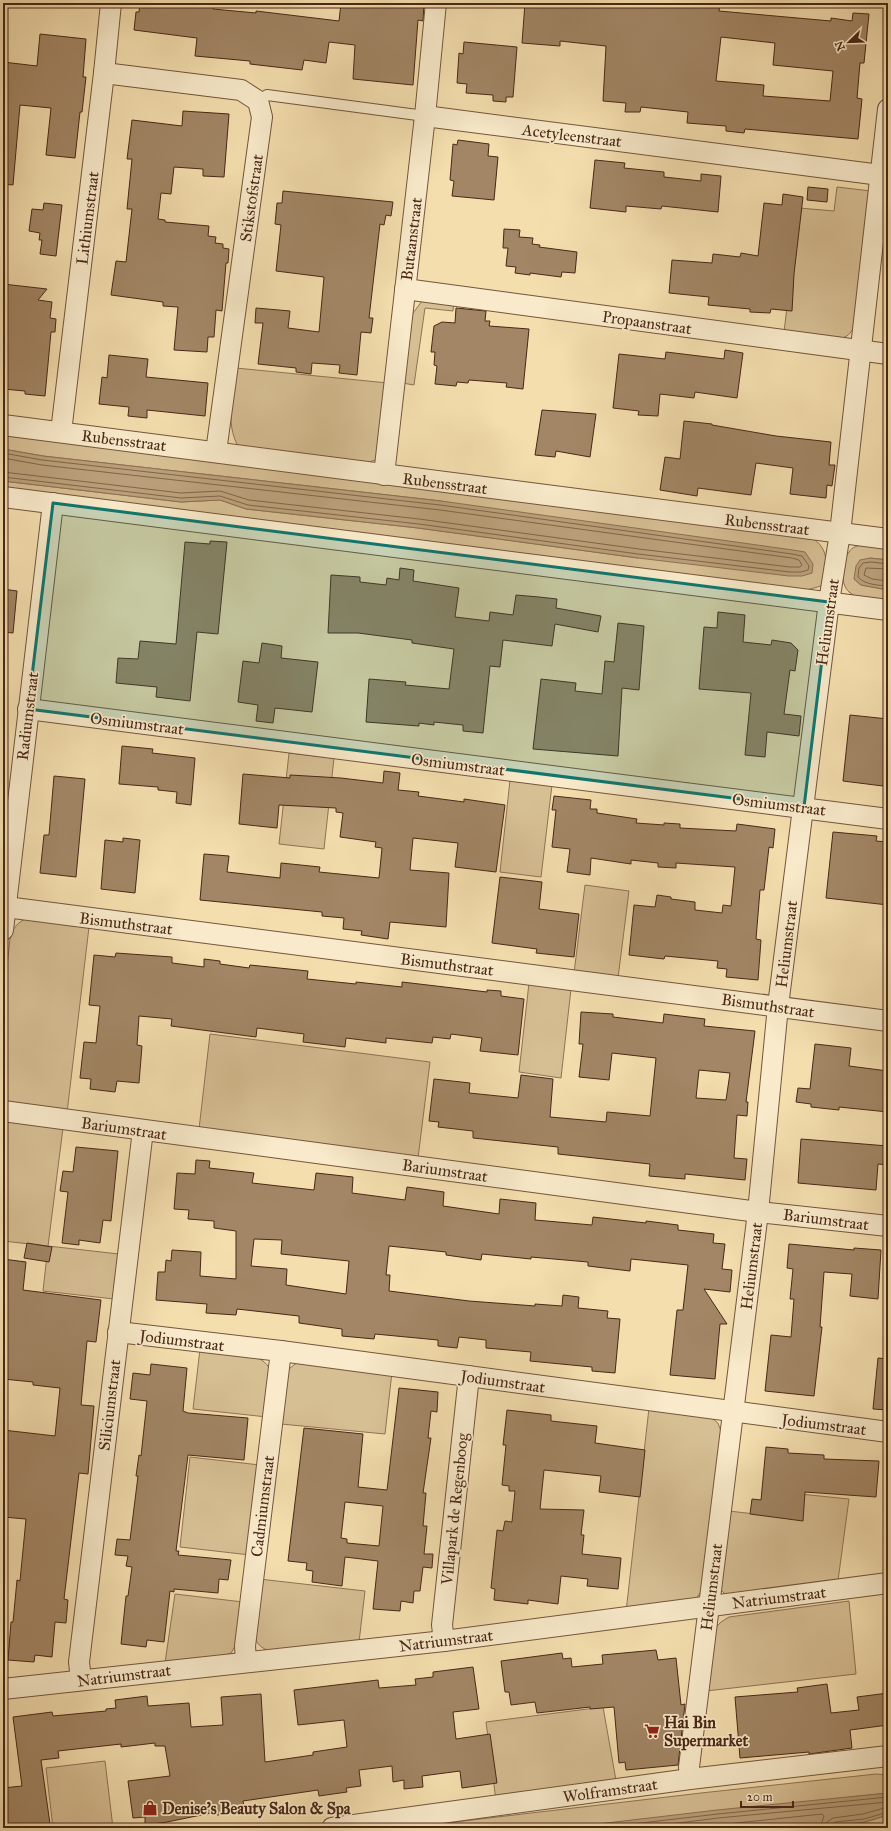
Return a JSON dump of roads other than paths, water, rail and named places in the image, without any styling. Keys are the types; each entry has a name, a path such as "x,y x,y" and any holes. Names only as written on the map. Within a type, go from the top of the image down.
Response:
{"street":[{"name":"Lithiumstraat","path":"61,432 111,3"},
{"name":"Butaanstraat","path":"384,475 425,116 436,3"},
{"path":"104,73 241,90 258,101"},
{"name":"Stikstofstraat","path":"216,452 262,117 258,101"},
{"name":"Heliumstraat","path":"690,1779 689,1767 708,1606 758,1212 778,1006 829,602 840,533 860,351 884,176 888,109"},
{"name":"Acetyleenstraat","path":"425,116 884,176"},
{"name":"Propaanstraat","path":"405,289 888,354"},
{"name":"Rubensstraat","path":"3,425 888,539"},
{"path":"3,497 888,610"},
{"name":"Radiumstraat","path":"3,930 53,503"},
{"name":"Osmiumstraat","path":"28,709 804,807 888,819"},
{"name":"Bismuthstraat","path":"6,907 888,1021"},
{"name":"Bariumstraat","path":"3,1112 758,1212 888,1226"},
{"name":"Siliciumstraat","path":"81,1680 80,1662 143,1130"},
{"name":"Jodiumstraat","path":"118,1332 281,1351 888,1432"},
{"name":"Cadmiumstraat","path":"246,1661 244,1646 281,1351"},
{"name":"Villapark de Regenboog","path":"444,1641 442,1625 469,1376"},
{"name":"Natriumstraat","path":"3,1689 246,1661 444,1641 888,1583"},
{"name":"Wolframstraat","path":"332,1828 690,1779 888,1756"}],"lane":[{"name":"Acetyleenstraat","path":"258,101 267,94 425,116"}],"water":[{"path":"3,449 43,456 441,501 793,550 805,552 813,564 812,573 802,576 789,576 638,558 418,528 246,509 220,500 181,502 3,481"},
{"path":"870,558 888,560 888,590 861,585 854,579 856,566 860,560"},
{"path":"888,1793 888,1815 865,1822 820,1828 564,1828 717,1810"}],"place":[{"name":"Hai Bin Supermarket","path":"652,1731"},
{"name":"Denise's Beauty Salon & Spa","path":"150,1808"}]}
